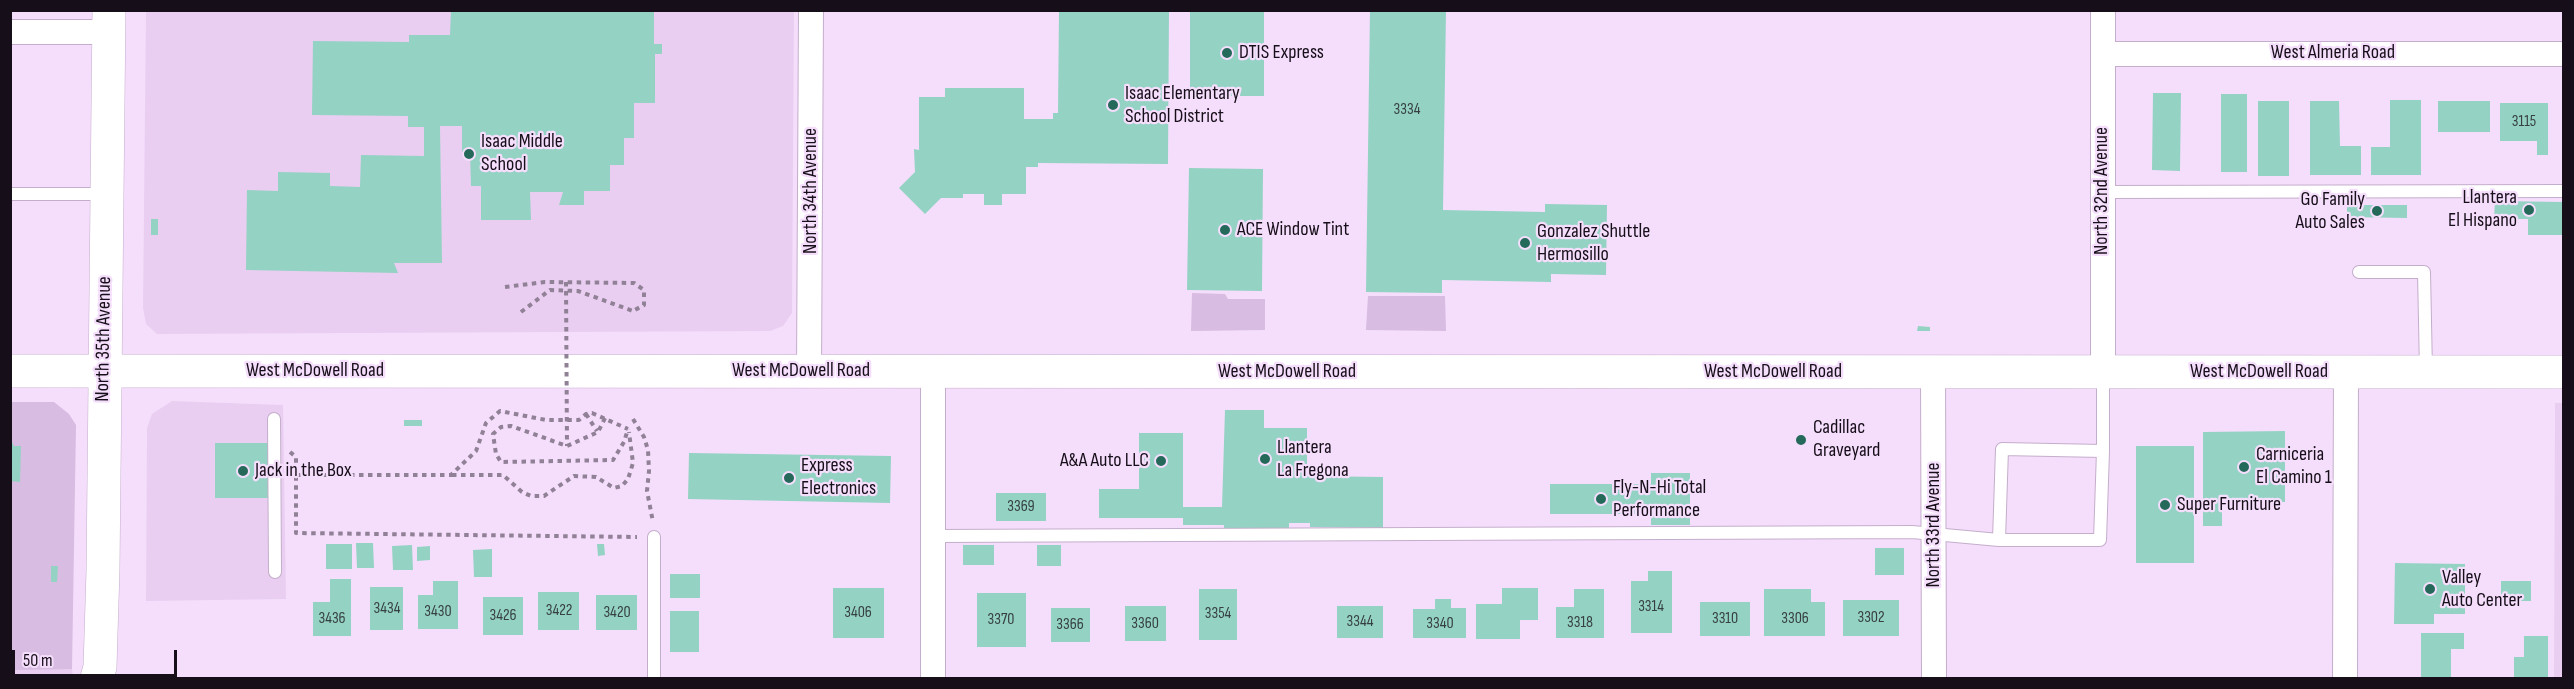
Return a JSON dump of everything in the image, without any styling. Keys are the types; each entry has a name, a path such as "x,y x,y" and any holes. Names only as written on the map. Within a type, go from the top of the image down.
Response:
{"main road":[{"name":"North 35th Avenue","path":"100,675 109,21"},
{"name":"West McDowell Road","path":"10,371 2564,372"}],"street":[{"name":"North 34th Avenue","path":"810,371 812,10"},
{"name":"North 32nd Avenue","path":"2103,10 2103,372"},
{"path":"10,32 109,21"},
{"name":"West Almeria Road","path":"2103,54 2564,54"},
{"path":"933,371 933,678"},
{"name":"North 33rd Avenue","path":"1933,372 1934,678"},
{"path":"2345,678 2346,372"}],"lane":[{"path":"2102,192 2564,191"},
{"path":"10,194 106,194"},
{"path":"2359,272 2424,272 2426,372"},
{"path":"933,536 1912,532 1999,540 2100,540 2103,372"},
{"path":"274,419 275,572"},
{"path":"1999,540 2002,449 2103,451"},
{"path":"654,537 654,678"}],"path":[{"path":"566,282 567,446"},
{"path":"505,287 566,282 634,284 644,290 644,305 633,311 578,291 550,290 521,312"},
{"path":"452,475 476,451 486,423 500,411 546,420 579,420 586,414 592,413 628,429"},
{"path":"586,414 598,432"},
{"path":"605,418 598,432 567,446 512,426 501,428 493,434 496,454 501,462 613,460 624,442 628,429"},
{"path":"274,441 296,457 297,533 654,537 652,513 646,491 649,471 648,450 644,437 633,419"},
{"path":"296,475 503,475 522,492 537,496 544,496 559,489 574,476 596,477 614,488 622,486 628,479 633,462 628,429"}],"shaded area":[{"name":"Isaac Middle School","path":"146,11 794,11 792,313 783,326 770,331 157,334 146,324 143,308"},
{"path":"1192,293 1225,294 1228,299 1265,299 1265,330 1191,331"},
{"path":"1368,296 1445,296 1446,331 1366,330"},
{"path":"172,401 283,405 286,599 146,601 147,428 152,414"},
{"path":"10,402 54,402 69,414 76,425 72,669 11,670"},
{"path":"2555,403 2564,403 2563,678 2554,678"},
{"path":"11,669 72,669 73,678 11,678"}],"building":[{"path":"451,10 654,10 654,44 662,44 662,54 655,54 655,103 634,103 634,138 624,138 624,165 610,165 610,191 584,191 584,205 559,205 563,192 530,192 531,220 481,220 481,186 471,186 470,152 462,152 462,126 440,126 442,263 394,263 398,273 246,270 247,190 278,191 278,172 330,173 330,186 360,187 361,155 424,156 424,127 408,127 408,116 312,115 313,41 409,42 409,35 450,35"},
{"name":"Isaac Elementary School District","path":"1059,10 1169,10 1168,164 1038,163 1038,167 1026,167 1026,194 1002,194 1002,205 984,205 984,194 963,194 963,198 941,198 925,214 899,188 915,172 914,149 919,150 919,97 945,97 945,88 1024,88 1024,119 1053,119 1053,113 1058,113"},
{"name":"DTIS Express","path":"1190,10 1264,10 1264,96 1190,96"},
{"path":"1370,10 1446,10 1443,210 1545,212 1545,204 1607,205 1606,275 1551,274 1551,282 1442,280 1442,293 1366,292"},
{"path":"2153,93 2181,93 2180,171 2152,170"},
{"path":"2221,94 2247,94 2247,172 2221,172"},
{"path":"2390,100 2421,100 2421,175 2371,175 2371,147 2390,147"},
{"path":"2258,101 2289,101 2289,176 2258,176"},
{"path":"2310,101 2339,101 2340,146 2361,146 2361,175 2310,175"},
{"path":"2438,101 2490,101 2490,132 2438,132"},
{"path":"2500,103 2548,103 2548,155 2537,155 2537,141 2500,141"},
{"name":"ACE Window Tint","path":"1189,168 1263,169 1262,291 1187,290"},
{"name":"Llantera El Hispano","path":"2495,201 2564,202 2564,235 2528,235 2528,219 2494,219"},
{"name":"Go Family Auto Sales","path":"2347,205 2407,205 2407,218 2347,217"},
{"path":"151,219 158,219 158,235 151,235"},
{"path":"1918,326 1930,327 1930,331 1917,331"},
{"name":"Llantera La Fregona","path":"1225,410 1264,410 1264,428 1307,428 1307,476 1383,477 1383,528 1310,527 1310,523 1289,523 1289,528 1224,528 1224,525 1183,525 1183,518 1099,518 1099,489 1139,489 1139,433 1183,433 1183,507 1222,507"},
{"path":"404,420 422,420 422,426 404,426"},
{"name":"Carniceria El Camino 1","path":"2285,431 2285,502 2222,502 2222,526 2203,526 2203,432"},
{"path":"10,438 14,446 21,446 20,482 10,481"},
{"name":"Jack in the Box","path":"215,443 270,443 271,498 215,498"},
{"name":"Super Furniture","path":"2136,446 2194,446 2194,563 2136,563"},
{"name":"Express Electronics","path":"689,453 891,456 890,503 688,499"},
{"path":"1651,473 1690,473 1690,525 1651,525 1651,514 1550,514 1550,484 1651,484"},
{"path":"996,493 1046,493 1046,521 996,521"},
{"path":"356,543 373,543 374,568 357,568"},
{"path":"326,544 352,544 352,569 326,569"},
{"path":"597,544 604,544 605,555 598,556"},
{"path":"412,545 413,570 393,570 392,546"},
{"path":"963,545 994,545 994,565 963,565"},
{"path":"1037,545 1061,545 1061,566 1037,566"},
{"path":"430,546 430,560 417,561 417,547"},
{"path":"1875,548 1904,548 1904,575 1875,575"},
{"path":"492,549 492,577 474,577 473,550"},
{"name":"Valley Auto Center","path":"2395,563 2465,564 2465,614 2434,614 2434,624 2394,624"},
{"path":"51,566 58,566 57,582 51,582"},
{"path":"1648,571 1672,571 1672,633 1631,633 1631,581 1648,581"},
{"path":"670,574 700,574 700,598 670,598"},
{"path":"330,579 351,579 351,636 313,636 313,602 330,602"},
{"path":"433,581 458,581 458,629 418,629 418,595 433,595"},
{"path":"2501,581 2531,581 2531,601 2501,601"},
{"path":"370,587 403,587 403,630 370,630"},
{"path":"833,588 884,588 884,638 833,638"},
{"path":"1502,588 1538,588 1538,620 1520,620 1520,639 1476,639 1476,604 1502,604"},
{"path":"1199,589 1237,589 1237,640 1199,640"},
{"path":"1574,589 1604,589 1604,638 1556,638 1556,607 1574,607"},
{"path":"1764,589 1811,589 1811,602 1825,602 1825,636 1764,636"},
{"path":"538,592 579,592 579,630 538,630"},
{"path":"977,593 1026,593 1026,647 977,647"},
{"path":"596,595 637,595 637,630 596,630"},
{"path":"483,597 523,597 523,635 483,635"},
{"path":"1435,599 1451,599 1451,608 1466,608 1466,638 1413,638 1413,609 1435,609"},
{"path":"1843,600 1899,600 1899,636 1843,636"},
{"path":"1700,602 1750,602 1750,636 1700,636"},
{"path":"1125,606 1166,606 1166,641 1125,641"},
{"path":"1337,606 1383,606 1383,638 1337,638"},
{"path":"1051,608 1090,608 1090,642 1051,642"},
{"path":"670,611 699,611 699,652 670,652"},
{"path":"2421,633 2464,633 2464,649 2451,649 2451,678 2421,678"},
{"path":"2524,636 2548,636 2548,678 2514,678 2514,657 2524,657"}],"place":[{"name":"DTIS Express","path":"1227,53"},
{"name":"Isaac Elementary School District","path":"1113,105"},
{"name":"Isaac Middle School","path":"469,154"},
{"name":"Llantera El Hispano","path":"2529,210"},
{"name":"Go Family Auto Sales","path":"2377,211"},
{"name":"ACE Window Tint","path":"1225,230"},
{"name":"Gonzalez Shuttle Hermosillo","path":"1525,243"},
{"name":"Cadillac Graveyard","path":"1801,440"},
{"name":"Llantera La Fregona","path":"1265,459"},
{"name":"A&A Auto LLC","path":"1161,461"},
{"name":"Carniceria El Camino 1","path":"2244,467"},
{"name":"Jack in the Box","path":"243,471"},
{"name":"Express Electronics","path":"789,478"},
{"name":"Fly-N-Hi Total Performance","path":"1601,499"},
{"name":"Super Furniture","path":"2165,505"},
{"name":"Valley Auto Center","path":"2430,589"}]}
